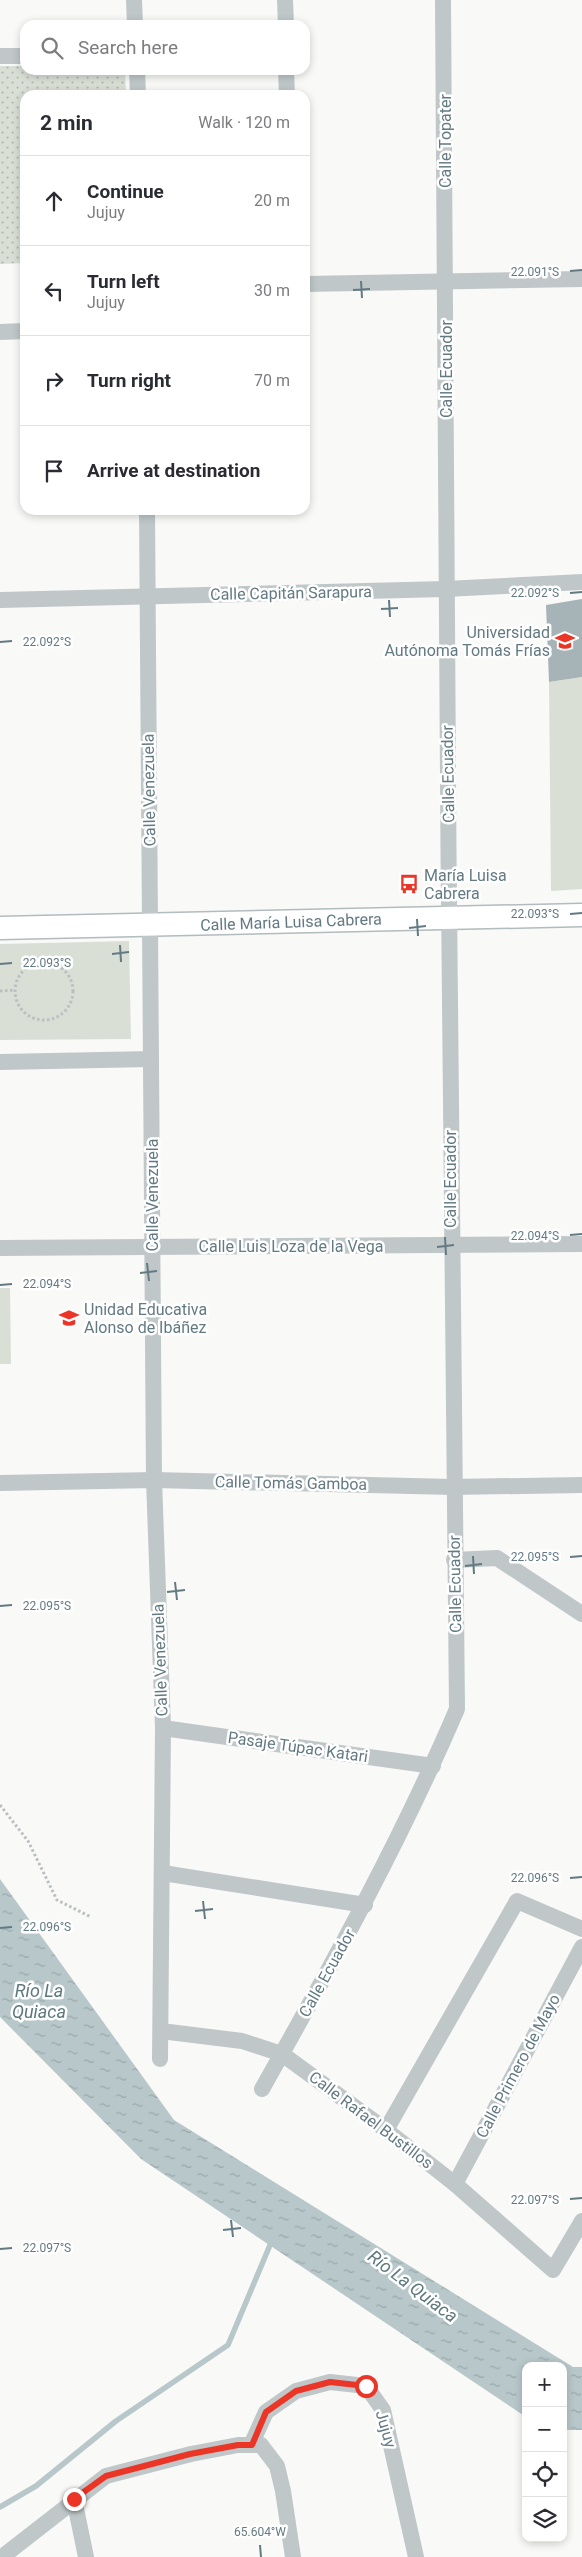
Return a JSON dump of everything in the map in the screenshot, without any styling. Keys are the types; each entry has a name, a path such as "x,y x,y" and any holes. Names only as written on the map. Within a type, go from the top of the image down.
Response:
{"street":[{"path":"134,0 135,20"},
{"path":"285,0 286,20"},
{"name":"Calle Topater","path":"443,0 446,282"},
{"path":"0,56 20,56"},
{"path":"137,75 138,90"},
{"path":"286,75 287,90"},
{"path":"310,284 582,279"},
{"name":"Calle Ecuador","path":"262,2089 365,1904 433,1766 456,1709 450,1244 446,282"},
{"path":"0,332 20,332"},
{"name":"Calle Venezuela","path":"147,515 146,596 152,1059 154,1480 163,1728 160,2059"},
{"name":"Calle Capitán Sarapura","path":"0,600 446,589 582,582"},
{"name":"Calle María Luisa Cabrera","path":"0,928 582,915"},
{"path":"0,1062 152,1059"},
{"name":"Calle Luis Loza de la Vega","path":"0,1248 582,1244"},
{"name":"Calle Tomás Gamboa","path":"0,1483 154,1480 453,1487 582,1485"},
{"path":"454,1560 497,1558 582,1614"},
{"name":"Pasaje Túpac Katari","path":"163,1728 433,1766"},
{"path":"163,1873 365,1904"},
{"path":"386,2130 517,1902 582,1929"},
{"name":"Calle Primero de Mayo","path":"455,2184 582,1947"},
{"name":"Calle Rafael Bustillos","path":"161,2031 242,2041 282,2054 386,2130 455,2184 553,2270 582,2221"},
{"name":"Jujuy","path":"252,2445 266,2412 296,2391 330,2382 366,2386 383,2410 416,2557"},
{"path":"2,2557 74,2499 106,2476 190,2454 238,2445 261,2445 277,2466 283,2491 293,2557"},
{"path":"74,2499 86,2557"}],"path":[{"path":"39,962 58,964 71,978 74,986 74,996 65,1012 48,1021 38,1020 21,1010 15,990 16,981 22,972 39,962"},
{"path":"0,991 15,990"},
{"path":"0,1805 28,1841 57,1900 91,1917"}],"shaded area":[{"path":"0,66 20,66 20,75 125,75 126,90 20,90 20,263 0,264"},
{"path":"582,677 582,889 551,891 549,682"},
{"path":"129,941 131,1039 0,1040 0,944"},
{"path":"0,1288 10,1288 11,1364 0,1364"}],"water":[{"name":"Río La Quiaca","path":"0,1879 174,2120 565,2362 522,2362 522,2414 141,2159 0,2017"},
{"name":"Río La Quiaca","path":"567,2363 573,2367 582,2367 582,2430 567,2430"}],"building":[{"name":"Universidad Autónoma Tomás Frías","path":"582,599 582,677 549,682 546,605"}],"waterway":[{"path":"0,2507 36,2486 116,2421 228,2345 273,2238"}],"place":[{"name":"Universidad Autónoma Tomás Frías","path":"565,641"},
{"name":"María Luisa Cabrera","path":"409,884"},
{"name":"Unidad Educativa Alonso de Ibáñez","path":"69,1318"}],"route":[{"path":"74,2499 106,2476 190,2454 238,2445 252,2445 266,2412 296,2391 330,2382 366,2386"}]}
